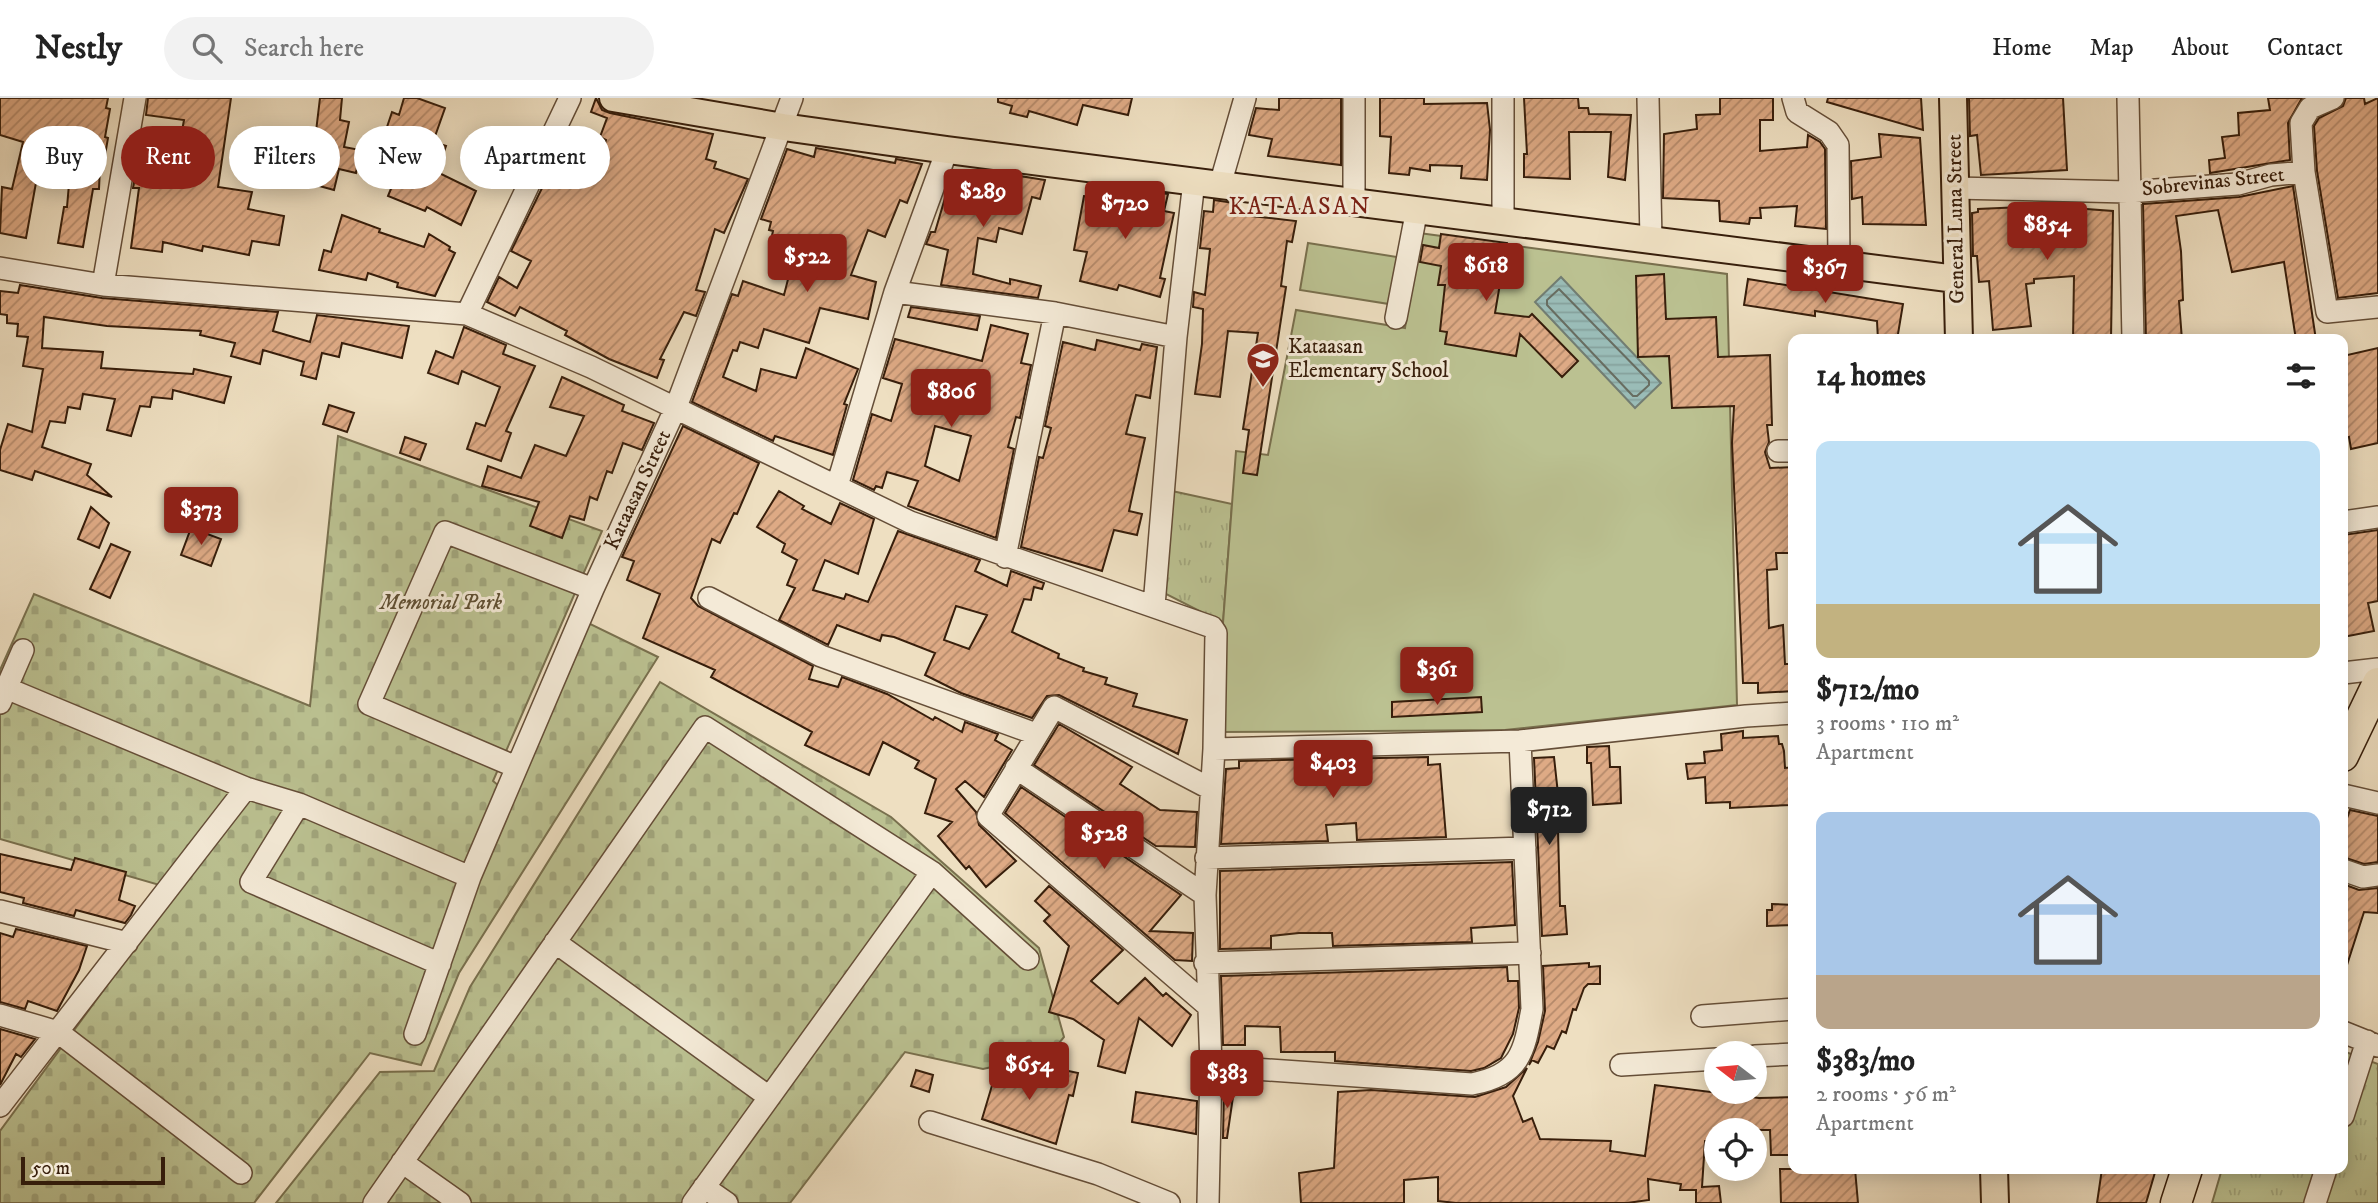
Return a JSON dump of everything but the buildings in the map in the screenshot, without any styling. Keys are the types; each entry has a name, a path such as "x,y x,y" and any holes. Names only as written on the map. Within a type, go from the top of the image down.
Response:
{"highway":[{"path":"2348,739 2378,683"},
{"path":"2176,1203 2185,1174"}],"main road":[{"path":"613,98 783,127 947,150 1956,279"},
{"name":"General Luna Street","path":"1953,98 1959,334"},
{"path":"1994,1174 1995,1203"}],"street":[{"path":"103,285 135,98"},
{"path":"467,314 570,98"},
{"name":"Kataasan Street","path":"415,1034 470,877 593,589 676,407 792,98"},
{"path":"1220,185 1245,98"},
{"path":"1354,98 1354,204"},
{"path":"1503,98 1503,223"},
{"path":"1648,98 1651,240"},
{"path":"1793,98 1797,111 1829,132 1838,145 1839,263"},
{"path":"2128,98 2133,334"},
{"path":"2333,98 2310,108 2301,123 2304,172 2327,312 2378,307"},
{"path":"836,486 895,292 947,150"},
{"name":"Sobrevinas Street","path":"1954,188 2128,192 2238,184 2271,175 2304,172"},
{"path":"1154,606 1176,337 1194,181"},
{"path":"1396,318 1417,209"},
{"path":"0,268 103,285 467,314 676,407 909,522 1212,627 1216,633 1214,749 1205,895 1205,963 1211,1066 1208,1203"},
{"path":"895,292 1055,313 1176,337"},
{"path":"1005,557 1055,313"},
{"path":"2348,521 2378,517"},
{"path":"516,767 369,704 445,532 593,589"},
{"path":"709,598 821,656 1036,734"},
{"path":"23,650 3,695 246,788 299,804 470,877"},
{"path":"2348,672 2378,669"},
{"path":"1208,1006 988,816 1054,707 1211,789"},
{"path":"1214,749 1520,741 1788,713"},
{"path":"374,1203 705,727 932,872 1028,959"},
{"path":"1211,1066 1472,1084 1496,1080 1511,1068 1525,1047 1532,1009 1520,741"},
{"path":"1016,768 1205,895"},
{"path":"0,1106 246,788"},
{"path":"2348,796 2378,803"},
{"path":"299,804 251,882 440,964"},
{"path":"1206,858 1525,848"},
{"path":"727,1203 699,1195 932,872"},
{"path":"2348,872 2363,877 2378,875"},
{"path":"0,911 127,943"},
{"path":"555,942 769,1097"},
{"path":"1205,963 1530,953"},
{"path":"1702,1016 1788,1009"},
{"path":"0,1015 58,1032 241,1173"},
{"path":"2348,1034 2373,1043 2348,1104"},
{"path":"1768,1055 1788,1054"},
{"path":"1621,1065 1704,1060"},
{"path":"930,1122 1098,1174 1169,1203"},
{"path":"402,1162 460,1203"},
{"path":"2315,1203 2324,1174"}],"green space":[{"path":"1419,233 1727,274 1737,705 1505,730 1219,732 1223,623 1236,451 1268,455 1296,310 1405,328"},
{"path":"1308,243 1397,257 1389,304 1300,290"},
{"name":"Memorial Park","path":"338,436 602,531 493,781 499,786 576,617 658,657 459,973 421,1065 370,1053 254,1203 0,1203 0,1131 177,890 0,839 0,670 34,594 310,706"},
{"path":"1172,491 1232,504 1223,623 1162,592"},
{"path":"660,682 891,817 1039,948 1064,1037 1050,1054 983,1069 905,1052 790,1203 276,1203 380,1072 434,1071 470,987"},
{"path":"2348,1053 2378,1064 2378,1203 2212,1203 2221,1174 2348,1174"}],"water":[{"path":"1561,277 1661,383 1635,408 1535,302"}],"place":[{"name":"Kataasan Elementary School","path":"1263,389"}],"district":[{"name":"KATAASAN","path":"1300,207"}]}
